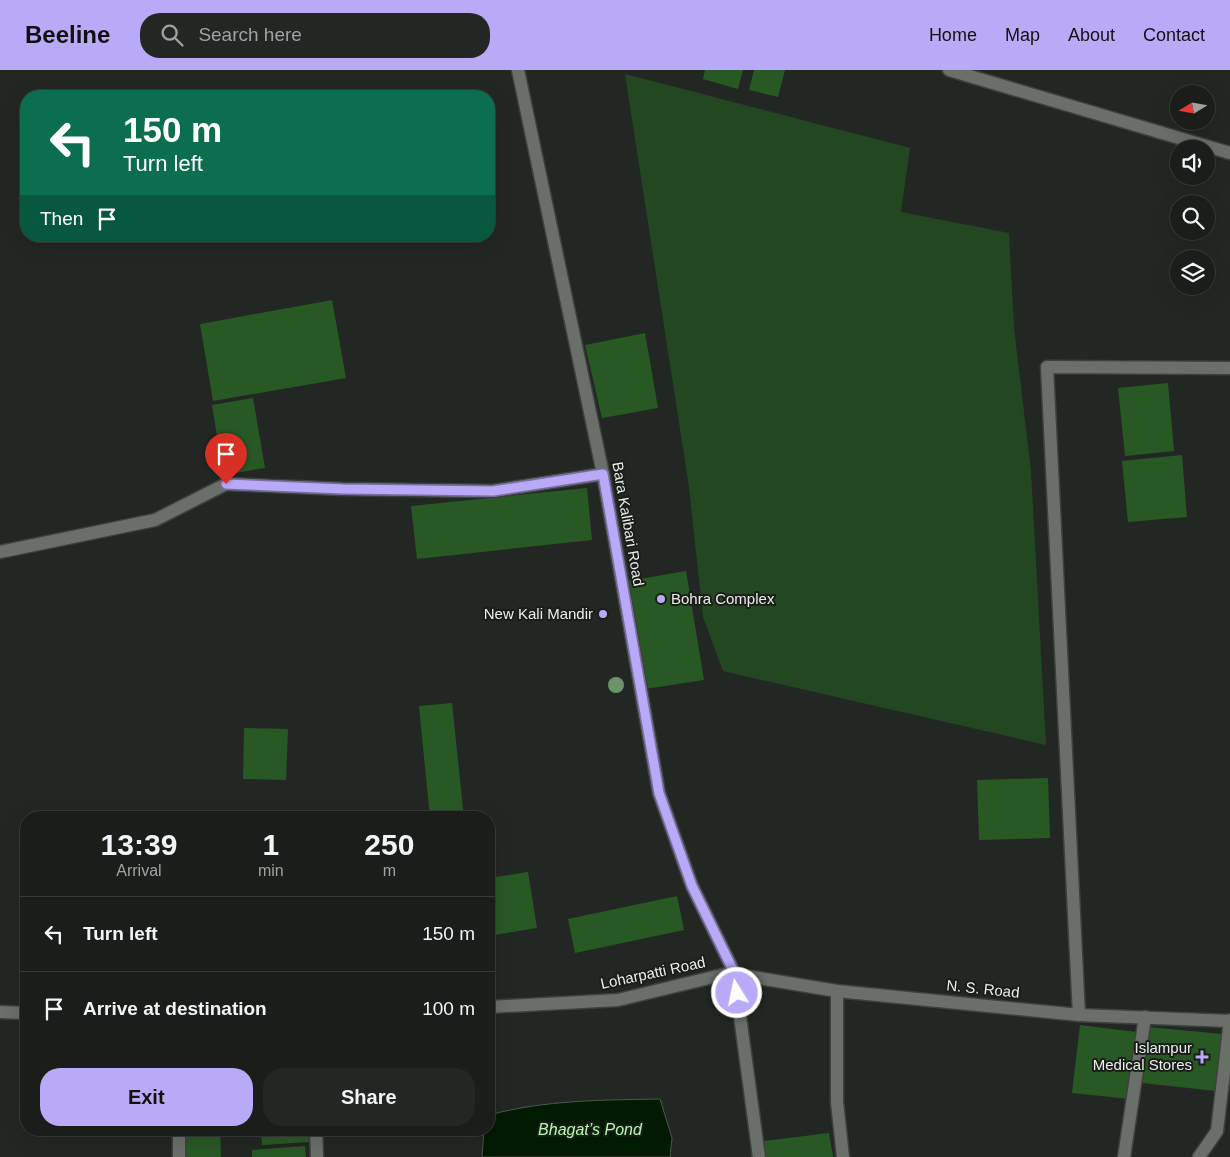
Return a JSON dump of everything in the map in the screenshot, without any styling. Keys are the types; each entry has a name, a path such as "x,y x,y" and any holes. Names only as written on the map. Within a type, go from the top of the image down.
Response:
{"street":[{"name":"Bara Kalibari Road","path":"518,70 603,474 659,793 692,886 734,973 759,1157"},
{"path":"949,70 1230,153"},
{"path":"1079,1015 1047,368 1230,368"},
{"path":"0,552 155,520 226,484 343,489 493,491 603,474"},
{"name":"N. S. Road","path":"734,973 837,991 1079,1015 1230,1021"},
{"name":"Loharpatti Road","path":"495,1007 618,1000 734,973"},
{"path":"837,991 837,1102 843,1157"},
{"path":"0,1012 20,1014"},
{"path":"1124,1157 1145,1017"},
{"path":"1199,1157 1216,1131 1230,1021"},
{"path":"179,1136 179,1157"},
{"path":"316,1136 317,1157"}],"green space":[{"path":"625,74 910,148 901,212 1009,233 1014,328 1031,471 1046,745 723,671 703,617 689,487"}],"water":[{"name":"Bhagat’s Pond","path":"660,1099 672,1138 670,1157 482,1157 484,1136 495,1136 495,1114 531,1106 595,1101"}],"building":[{"path":"705,70 743,70 738,89 703,79"},
{"path":"754,70 785,70 778,97 749,90"},
{"path":"332,300 346,378 213,401 200,324"},
{"path":"645,333 658,408 602,418 585,345"},
{"path":"1168,383 1174,451 1125,456 1118,388"},
{"path":"253,398 265,468 223,475 212,405"},
{"path":"1182,455 1187,517 1128,522 1122,461"},
{"path":"587,488 592,540 417,559 411,506"},
{"path":"686,571 704,680 645,689 628,581"},
{"path":"452,703 463,811 429,811 419,706"},
{"path":"244,728 288,729 286,780 243,779"},
{"path":"1048,778 1050,838 979,840 977,780"},
{"path":"528,872 537,928 495,935 495,877"},
{"path":"677,896 684,930 575,953 568,919"},
{"path":"1080,1025 1136,1032 1129,1099 1072,1093"},
{"path":"1148,1027 1222,1034 1216,1091 1142,1083"},
{"path":"829,1133 833,1157 766,1157 764,1141"},
{"path":"183,1136 220,1136 221,1157 184,1157"},
{"path":"261,1136 308,1136 309,1142 262,1145"},
{"path":"305,1146 306,1157 252,1157 252,1150"}],"place":[{"name":"Bohra Complex","path":"661,599"},
{"name":"New Kali Mandir","path":"603,614"},
{"name":"Islampur Medical Stores","path":"1202,1057"}],"route":[{"path":"226,484 343,489 493,491 603,474 659,793 692,886 734,972 737,993"}]}
